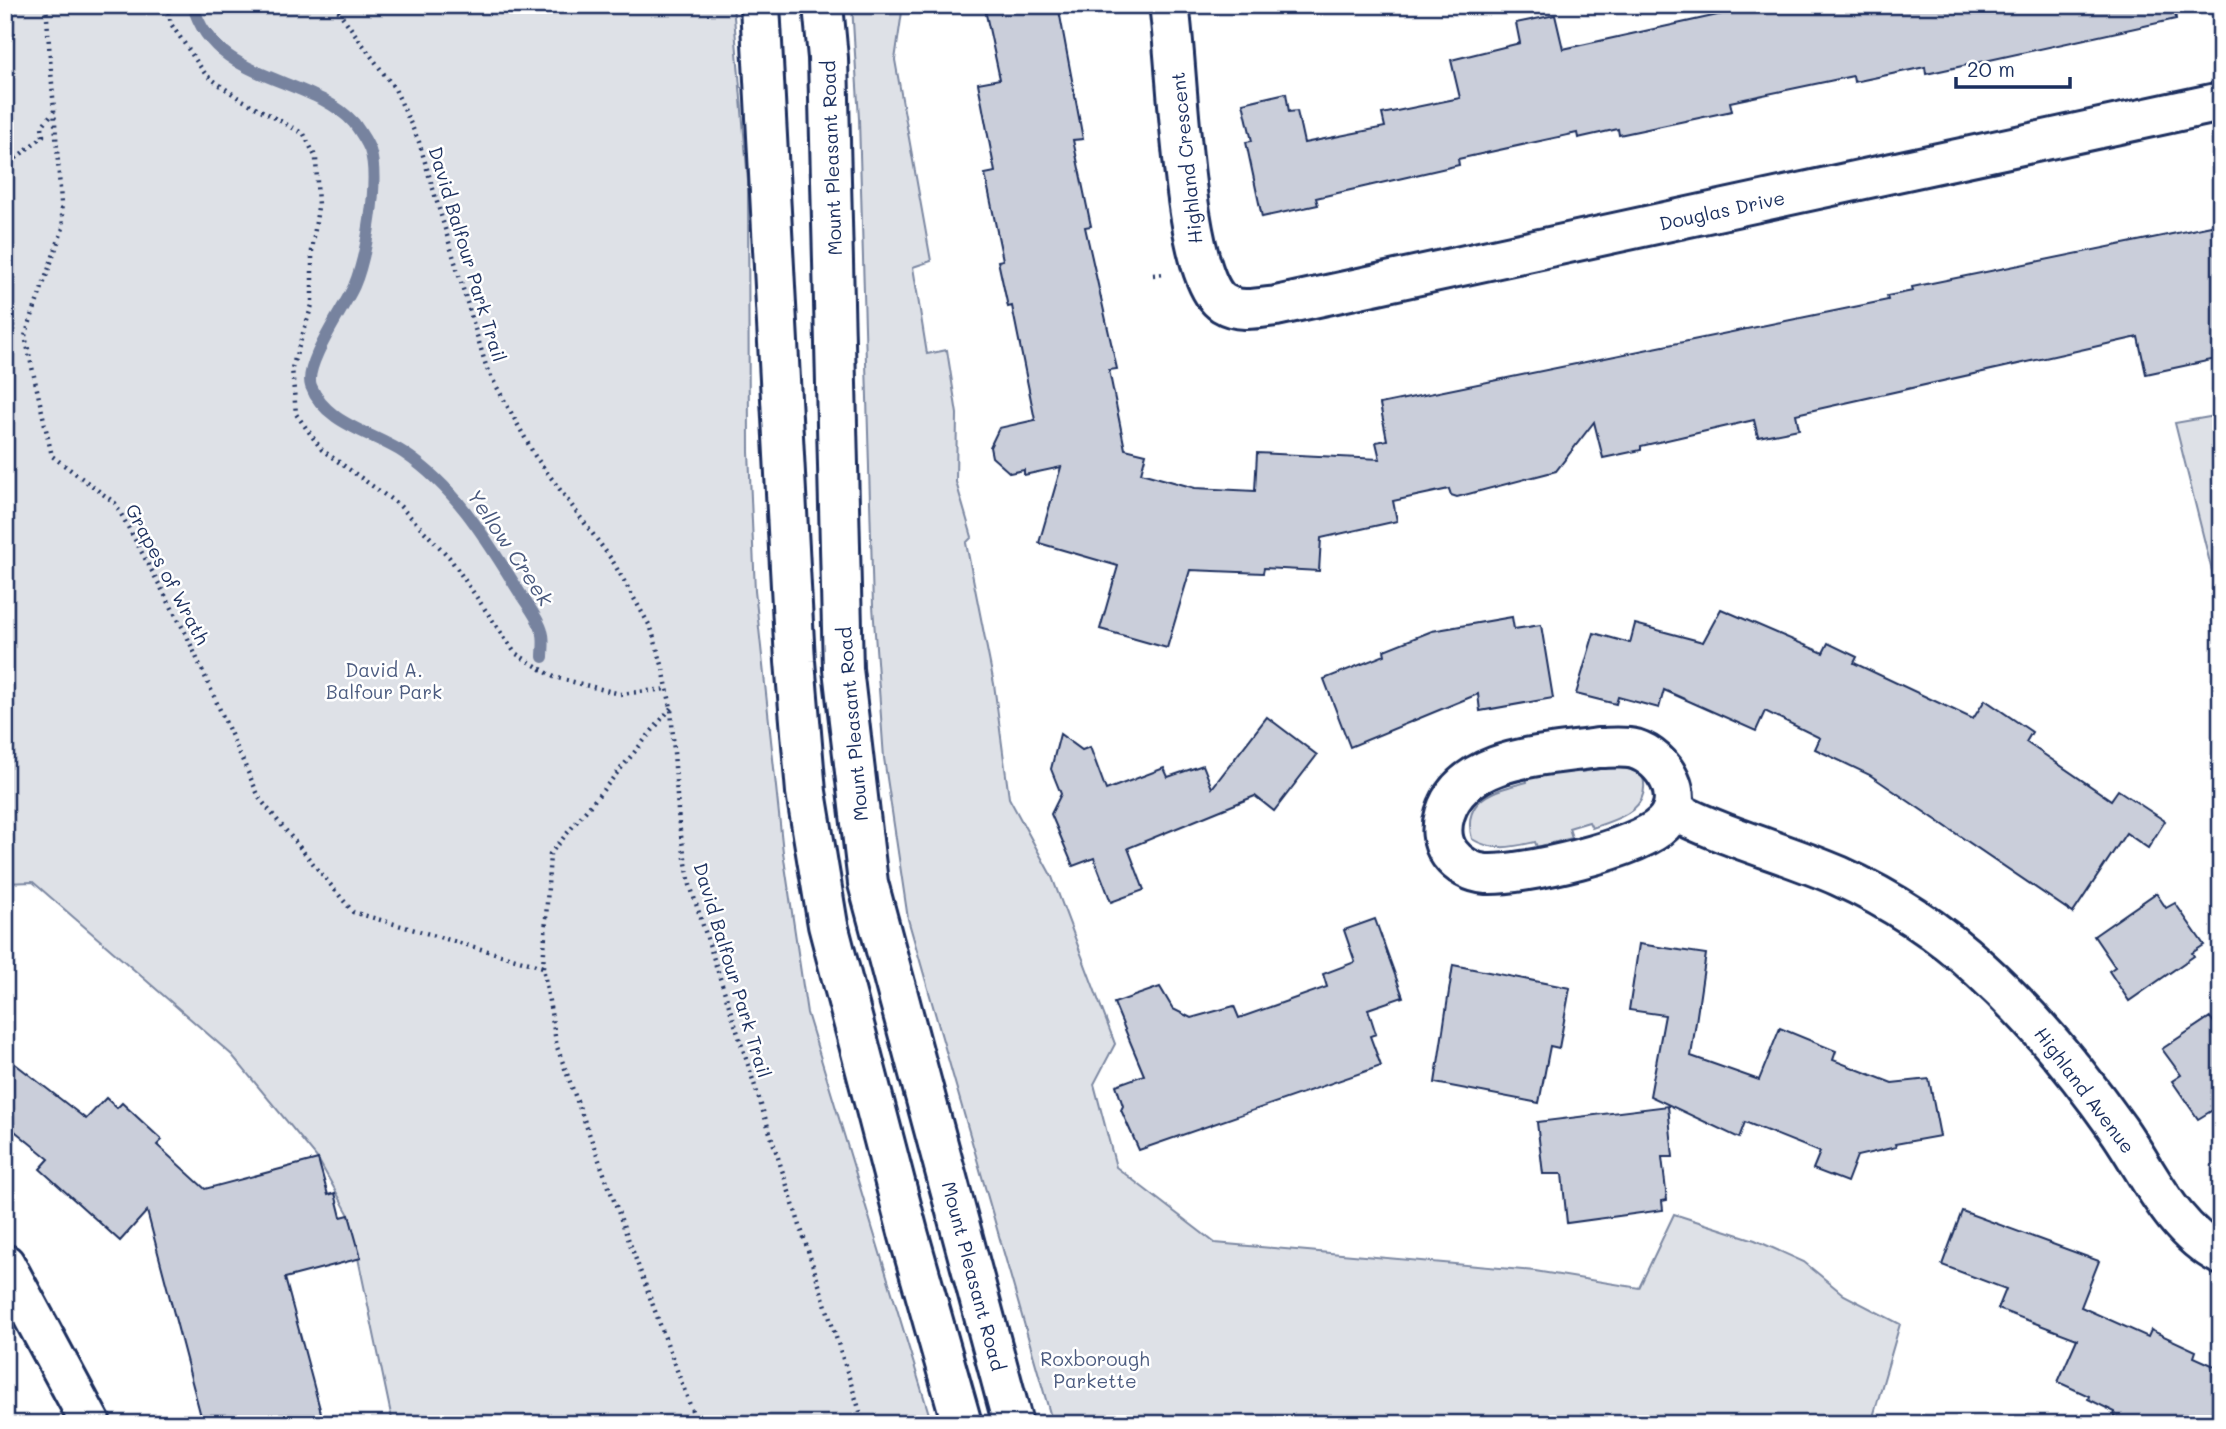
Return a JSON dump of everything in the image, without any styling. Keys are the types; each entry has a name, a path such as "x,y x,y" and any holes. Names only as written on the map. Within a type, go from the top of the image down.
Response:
{"main road":[{"path":"760,5 795,661 806,792 828,925 909,1236 962,1424"},
{"name":"Mount Pleasant Road","path":"823,5 828,58 843,668 868,883 1013,1424"},
{"name":"Highland Crescent","path":"1169,5 1192,230 1201,271 1208,287 1223,303"},
{"name":"Douglas Drive","path":"1223,303 1243,309 1276,306 2221,102"},
{"path":"1598,748 1633,748 1650,756 1664,769 1675,790 1672,810 1664,824 1645,837 1573,861 1514,871 1485,874 1463,867 1449,853 1442,839 1447,807 1466,783 1483,771 1511,762 1598,748"},
{"name":"Highland Avenue","path":"1672,810 1710,830 1840,877 1921,921 1979,967 2028,1015 2070,1064 2120,1132 2169,1208 2191,1234 2221,1255"},
{"path":"5,1264 91,1424"}],"path":[{"name":"Grapes of Wrath","path":"46,5 63,228 25,336 52,456 115,503 186,634 260,799 353,912 543,967"},
{"path":"167,5 171,24 206,75 237,97 304,134 316,158 318,207 312,251 312,305 292,368 296,414 322,450 408,513 449,557 515,653 554,677 620,694 667,689"},
{"name":"David Balfour Park Trail","path":"334,5 395,89 419,142 487,369 535,456 633,593 651,628 671,708 679,825 690,885 864,1424"},
{"path":"5,167 43,136 41,126 55,110"},
{"path":"671,708 550,853 543,967 557,1047 697,1424"}],"green space":[{"name":"David A. Balfour Park","path":"5,5 733,5 748,181 749,452 755,591 783,852 807,1013 932,1424 393,1424 349,1215 318,1159 232,1055 33,882 5,883"},
{"name":"Roxborough Parkette","path":"852,5 903,5 895,60 931,261 913,267 927,354 947,350 957,414 956,482 972,537 966,543 994,684 1009,798 1052,877 1115,1044 1094,1084 1116,1167 1215,1243 1535,1271 1639,1288 1674,1214 1755,1240 1804,1262 1844,1295 1900,1324 1871,1424 1053,1424 908,919 884,758 873,606 859,119"},
{"path":"2221,415 2221,607 2175,423"},
{"path":"1579,767 1580,772 1621,768 1636,772 1643,777 1642,798 1637,806 1621,817 1592,828 1589,822 1569,828 1572,838 1537,847 1535,842 1495,847 1472,839 1471,814 1483,798 1527,782 1526,776"}],"building":[{"path":"984,5 1058,5 1083,139 1073,140 1091,226 1085,227 1117,369 1109,370 1125,449 1146,454 1141,473 1195,488 1255,491 1257,453 1380,459 1376,442 1387,440 1380,404 1888,300 1887,296 1913,291 1912,287 2221,224 2221,358 2146,374 2138,337 1796,414 1799,429 1758,437 1754,420 1641,446 1641,450 1603,458 1594,422 1556,471 1457,497 1451,495 1449,489 1393,501 1397,521 1321,538 1319,571 1264,568 1263,573 1190,570 1167,648 1100,629 1118,566 1039,543 1061,467 1024,475 1024,470 1010,473 992,457 990,447 999,428 1035,420 1012,306 1008,307 998,261 1003,260 985,174 995,172 978,83 1000,79"},
{"path":"1763,5 2174,5 2176,19 1926,74 1925,67 1854,82 1853,76 1730,102 1732,111 1619,135 1618,129 1578,138 1577,133 1458,159 1459,165 1316,198 1318,205 1262,217 1246,142 1252,141 1243,103 1286,93 1289,112 1297,111 1304,143 1385,127 1382,114 1460,98 1451,60 1520,43 1516,23 1555,15 1563,49"},
{"path":"1721,609 1823,653 1828,643 1857,657 1854,663 1973,719 1985,700 2032,732 2026,742 2111,800 2118,790 2165,821 2148,848 2126,833 2073,913 1870,775 1815,749 1820,738 1765,711 1756,731 1664,690 1659,708 1618,697 1616,704 1576,694 1594,633 1630,643 1635,624 1703,642"},
{"path":"1512,617 1514,629 1541,625 1553,698 1480,711 1478,694 1350,747 1324,679 1385,655 1384,650 1432,631"},
{"path":"1267,717 1317,755 1274,811 1255,796 1128,848 1144,890 1111,902 1094,858 1073,866 1051,814 1061,794 1051,769 1060,734 1082,750 1090,747 1106,790 1164,768 1168,777 1203,765 1212,788"},
{"path":"2156,893 2166,908 2175,903 2204,945 2192,953 2194,956 2129,1001 2109,971 2115,967 2094,936"},
{"path":"1375,919 1403,997 1368,1009 1376,1034 1370,1036 1381,1066 1139,1150 1121,1110 1123,1106 1116,1085 1144,1075 1114,1003 1160,987 1173,1009 1191,1018 1234,1006 1239,1018 1327,987 1323,974 1355,962 1344,930"},
{"path":"1639,944 1706,954 1691,1056 1759,1080 1780,1028 1836,1051 1833,1060 1892,1083 1929,1079 1940,1136 1895,1144 1896,1147 1857,1156 1847,1182 1813,1169 1820,1152 1745,1122 1739,1138 1650,1096 1665,1015 1629,1010"},
{"path":"1453,965 1570,988 1559,1048 1550,1046 1539,1103 1435,1083"},
{"path":"2210,1017 2221,1033 2221,1105 2198,1119 2172,1081 2181,1075 2162,1049"},
{"path":"5,1056 86,1119 106,1098 117,1108 122,1103 162,1140 157,1145 205,1189 318,1159 328,1195 335,1193 341,1217 349,1215 361,1258 285,1278 324,1424 203,1424 147,1211 120,1241 40,1169 49,1159 5,1123"},
{"path":"1668,1106 1673,1157 1662,1157 1667,1200 1662,1201 1663,1210 1567,1223 1562,1174 1543,1174 1537,1122"},
{"path":"1962,1211 2099,1261 2081,1307 2148,1337 2151,1330 2196,1351 2194,1357 2221,1369 2221,1401 2210,1424 2131,1424 2114,1416 2115,1412 2088,1399 2089,1396 2058,1382 2077,1339 1998,1309 2006,1289 1942,1265"}],"waterway":[{"name":"Yellow Creek","path":"193,5 204,30 221,50 241,64 336,107 354,123 367,143 373,163 373,180 363,257 354,286 313,364 311,386 327,410 404,453 454,498 481,533 538,620 543,637 543,657"}]}
